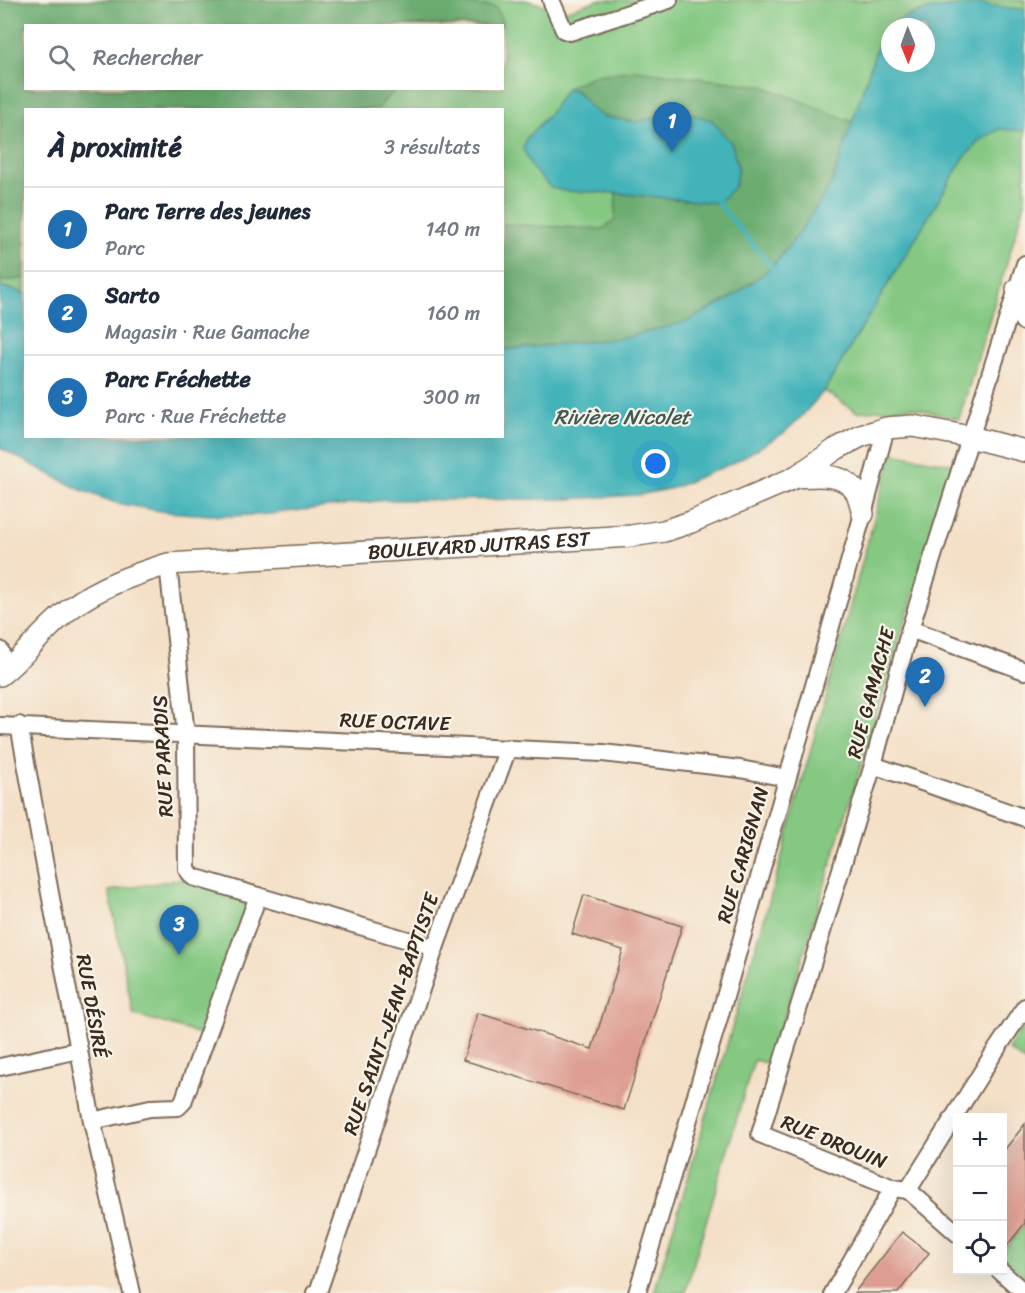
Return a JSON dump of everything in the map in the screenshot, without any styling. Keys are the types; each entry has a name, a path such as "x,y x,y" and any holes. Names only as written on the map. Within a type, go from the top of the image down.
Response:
{"main road":[{"path":"1017,289 1025,320"},
{"name":"BOULEVARD JUTRAS EST","path":"2,665 90,596 128,577 168,564 631,536 664,531 795,478 836,449 861,436 886,428 913,426 1025,451"},
{"path":"795,478 815,476 839,478 855,489 863,514"}],"street":[{"path":"551,0 564,30 570,32 669,0"},
{"name":"RUE GAMACHE","path":"760,1134 873,765 910,629 1025,264"},
{"name":"RUE CARIGNAN","path":"637,1293 886,428"},
{"name":"RUE PARADIS","path":"168,564 186,735 187,869 193,876 258,896"},
{"path":"910,629 1025,671"},
{"name":"RUE OCTAVE","path":"0,726 603,753 740,769 787,778"},
{"name":"RUE DÉSIRÉ","path":"19,726 92,1121 132,1293"},
{"name":"RUE SAINT-JEAN-BAPTISTE","path":"318,1293 435,948 508,748"},
{"path":"873,765 1025,818"},
{"path":"92,1121 150,1108 178,1107 183,1102 258,896 435,948"},
{"path":"832,1293 1025,1007"},
{"path":"0,1067 79,1050"},
{"name":"RUE DROUIN","path":"760,1134 901,1189 953,1231"},
{"path":"1005,1275 1025,1293"}],"green space":[{"path":"0,0 525,0 565,11 598,0 1025,0 1025,10 981,4 912,18 881,18 881,41 832,183 504,349 504,108 24,108 24,293 0,286"},
{"path":"0,0 432,0 496,7 502,24 24,24 24,90 395,90 378,108 24,108 24,278 0,282"},
{"path":"635,70 763,86 853,122 832,183 799,233 772,267 731,298 686,322 623,338 504,350 504,224 602,229 615,220 616,193 718,203 731,188 736,176 732,144 663,116 635,122 604,117 592,109 576,91 567,88 595,75"},
{"path":"1000,129 1025,131 1025,203 959,419 911,407 857,412 824,391 963,159 981,139"},
{"path":"892,453 953,464 770,1064 754,1060 685,1293 654,1293 770,899"},
{"path":"193,877 258,896 207,1036 133,1014 109,891"},
{"path":"1025,1023 1025,1062 1008,1049"},
{"path":"1025,1223 1025,1277 1007,1261 1007,1248"}],"water":[{"name":"Rivière Nicolet","path":"981,4 1025,10 1025,131 1000,129 981,139 963,159 824,391 784,433 735,462 673,488 639,495 567,499 386,500 261,515 224,516 166,512 116,503 79,489 0,448 0,286 24,293 24,438 504,438 504,350 623,338 686,322 731,298 772,267 799,233 832,183 878,44 881,40 881,72 935,72 935,18 905,18 920,12"},
{"path":"567,88 576,91 592,109 604,117 635,122 685,113 712,120 732,144 738,168 734,187 718,203 616,193 563,191 550,187 532,168 523,148 526,139 549,114"}],"building":[{"path":"584,895 682,926 624,1110 463,1060 478,1013 592,1049 623,950 572,934"},
{"path":"1025,1124 1025,1223 1007,1246 1007,1167 1007,1147"},
{"path":"902,1232 929,1253 898,1293 854,1293"}],"waterway":[{"path":"718,203 772,267"}],"place":[{"name":"Parc Terre des jeunes","path":"672,152"},
{"name":"Sarto","path":"925,707"},
{"name":"Parc Fréchette","path":"179,955"}]}
